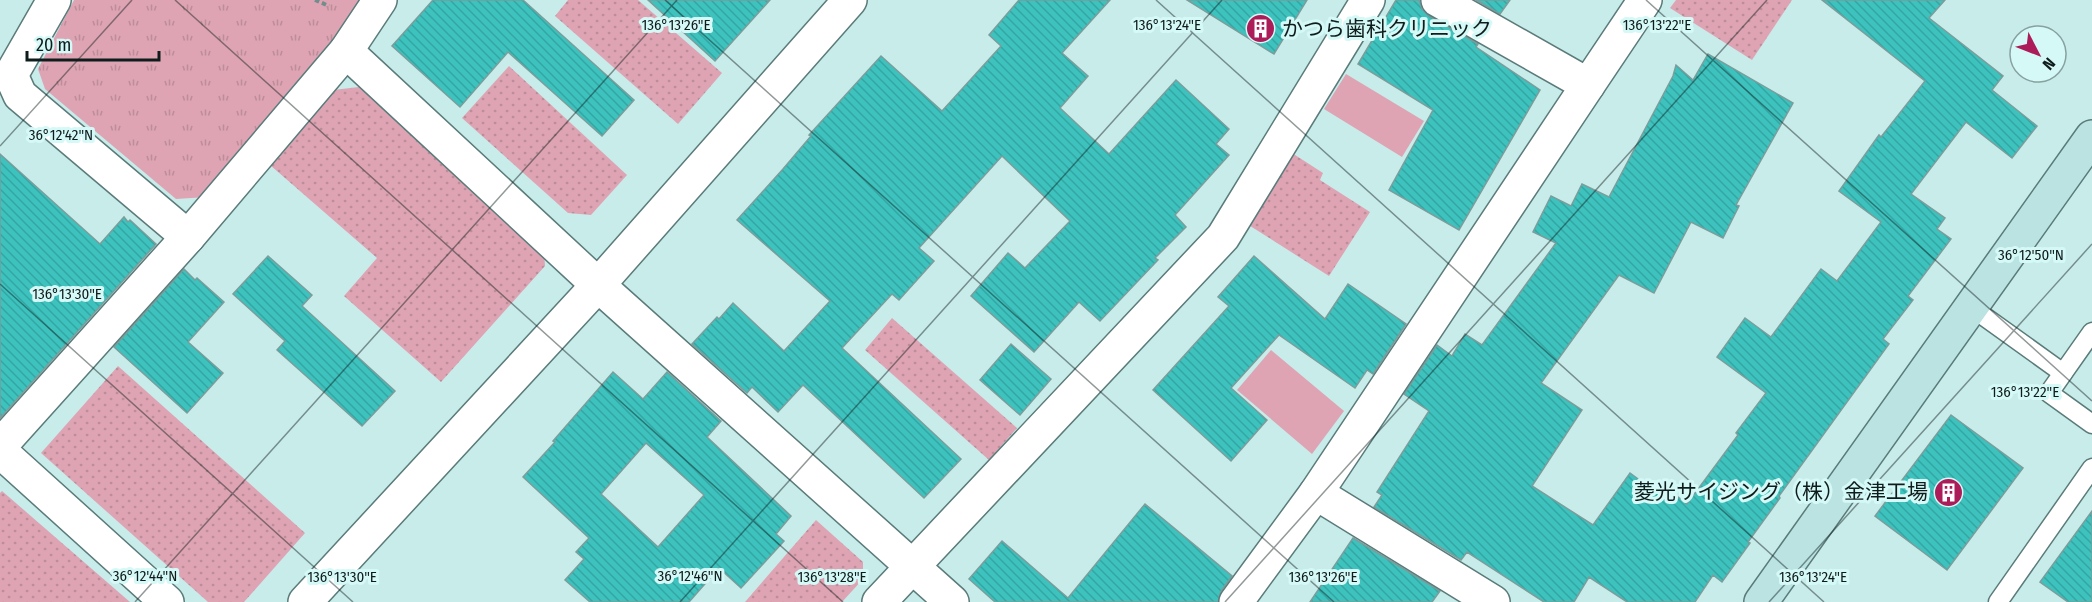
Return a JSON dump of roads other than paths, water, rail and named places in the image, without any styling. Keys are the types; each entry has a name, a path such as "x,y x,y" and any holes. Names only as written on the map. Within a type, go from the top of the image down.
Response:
{"street":[{"path":"54,0 11,75 20,95 188,237"},
{"path":"0,446 188,237 346,51 380,0"},
{"path":"305,602 598,285 850,0"},
{"path":"879,602 1223,237 1368,0"},
{"path":"1438,0 1588,85"},
{"path":"1236,602 1316,493 1645,0"},
{"path":"346,51 598,285 952,602"},
{"path":"1761,602 2092,137"},
{"path":"0,451 167,602"},
{"path":"1316,493 1493,602"}],"lane":[{"path":"1971,307 2063,373"},
{"path":"2092,332 2049,393 2092,424"},
{"path":"1998,602 2092,468"}],"place":[{"name":"かつら歯科クリニック","path":"1261,29"},
{"name":"菱光サイジング（株）金津工場","path":"1949,492"}]}
